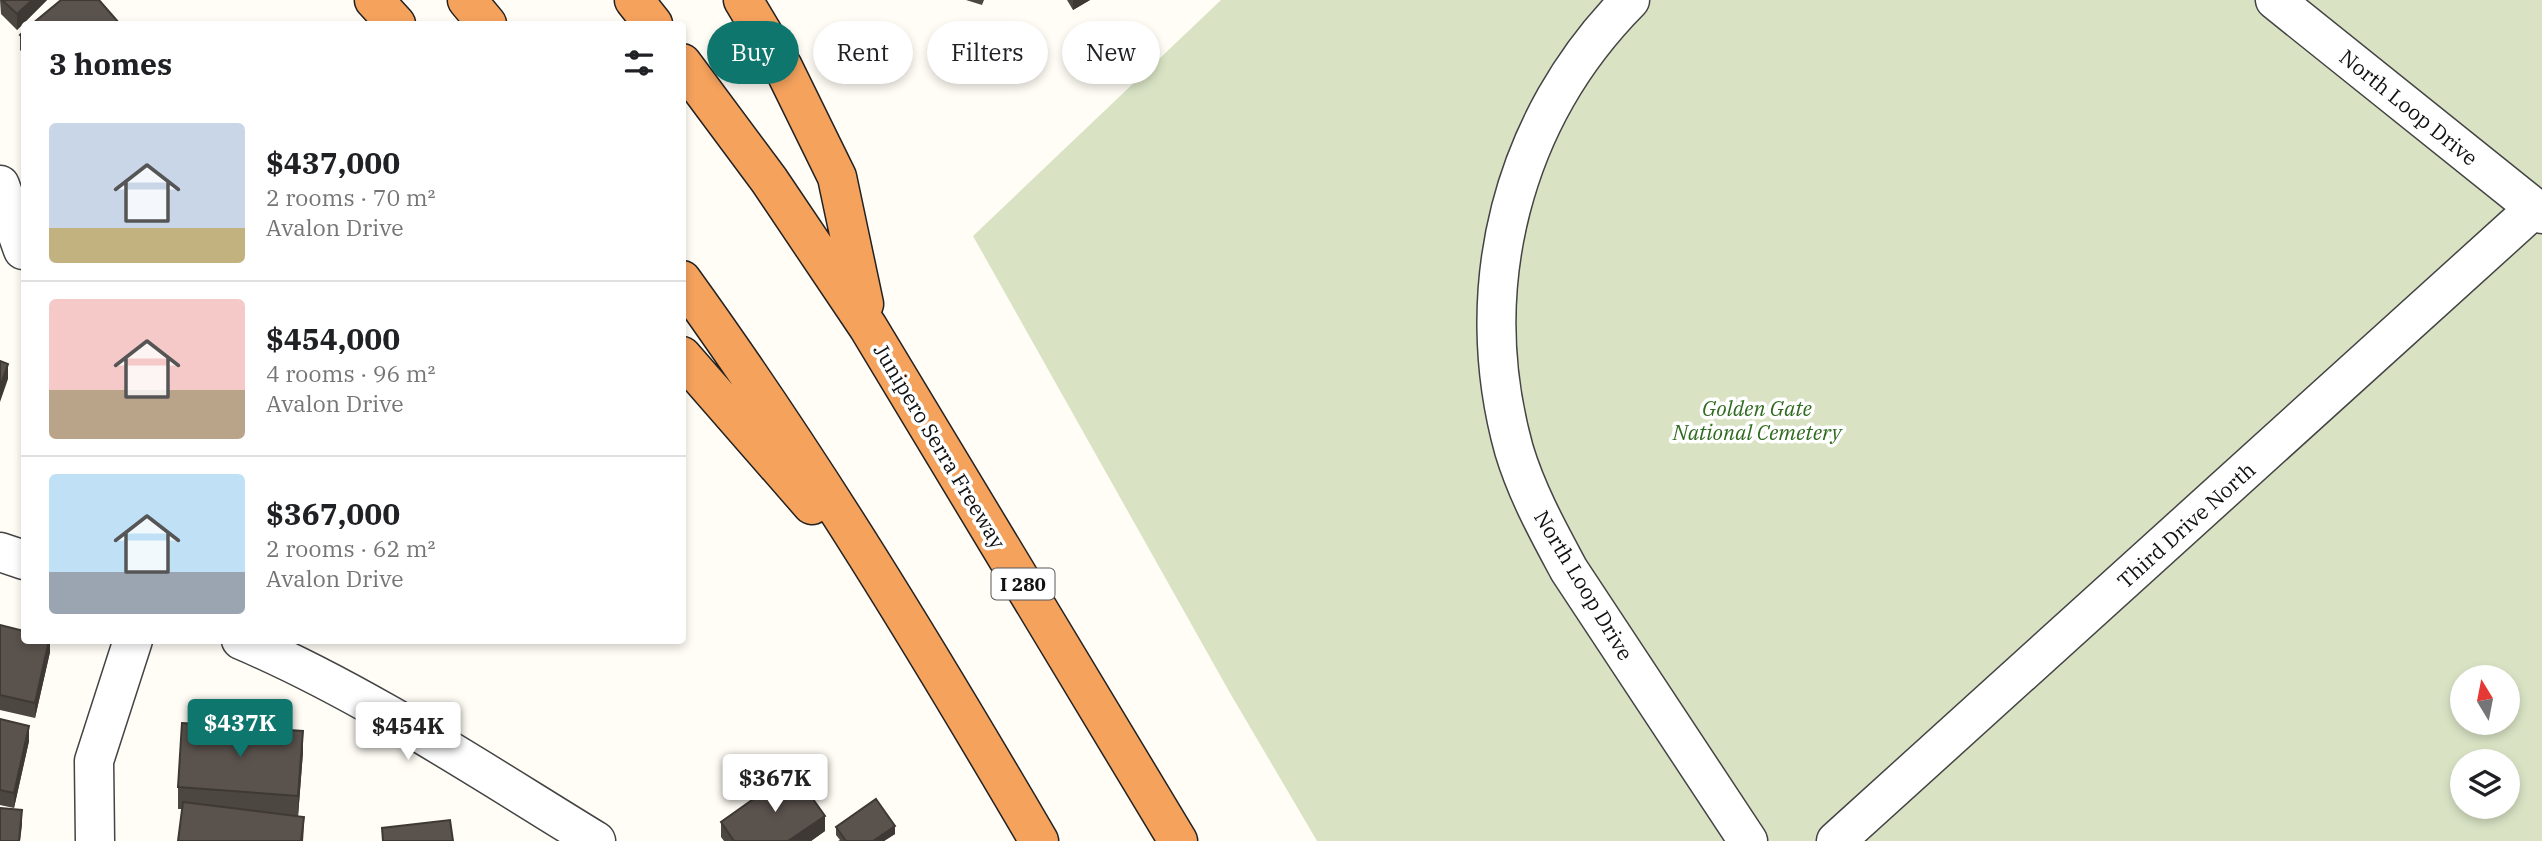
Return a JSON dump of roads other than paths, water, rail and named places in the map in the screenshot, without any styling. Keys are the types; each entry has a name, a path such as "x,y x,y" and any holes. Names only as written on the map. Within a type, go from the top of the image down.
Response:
{"highway":[{"path":"374,0 393,21"},
{"path":"467,0 484,21"},
{"path":"634,0 651,21"},
{"path":"743,0 783,67 837,177 869,327"},
{"name":"Junipero Serra Freeway","path":"686,68 769,180 869,327 1178,841"},
{"path":"686,286 767,400 898,604 1039,841"},
{"path":"686,361 898,604"}],"street":[{"name":"North Loop Drive","path":"1630,0 1585,52 1560,87 1523,166 1502,247 1496,329 1498,369 1504,409 1515,452 1548,533 1748,841"},
{"name":"North Loop Drive","path":"2275,0 2538,211"},
{"path":"0,185 21,244"},
{"name":"Third Drive North","path":"1836,841 2538,211"},
{"path":"0,552 21,560"},
{"path":"95,841 94,761 132,644"},
{"path":"250,644 276,655 401,723 596,841"}],"park label":[{"name":"Golden Gate National Cemetery","path":"1757,420"}]}
